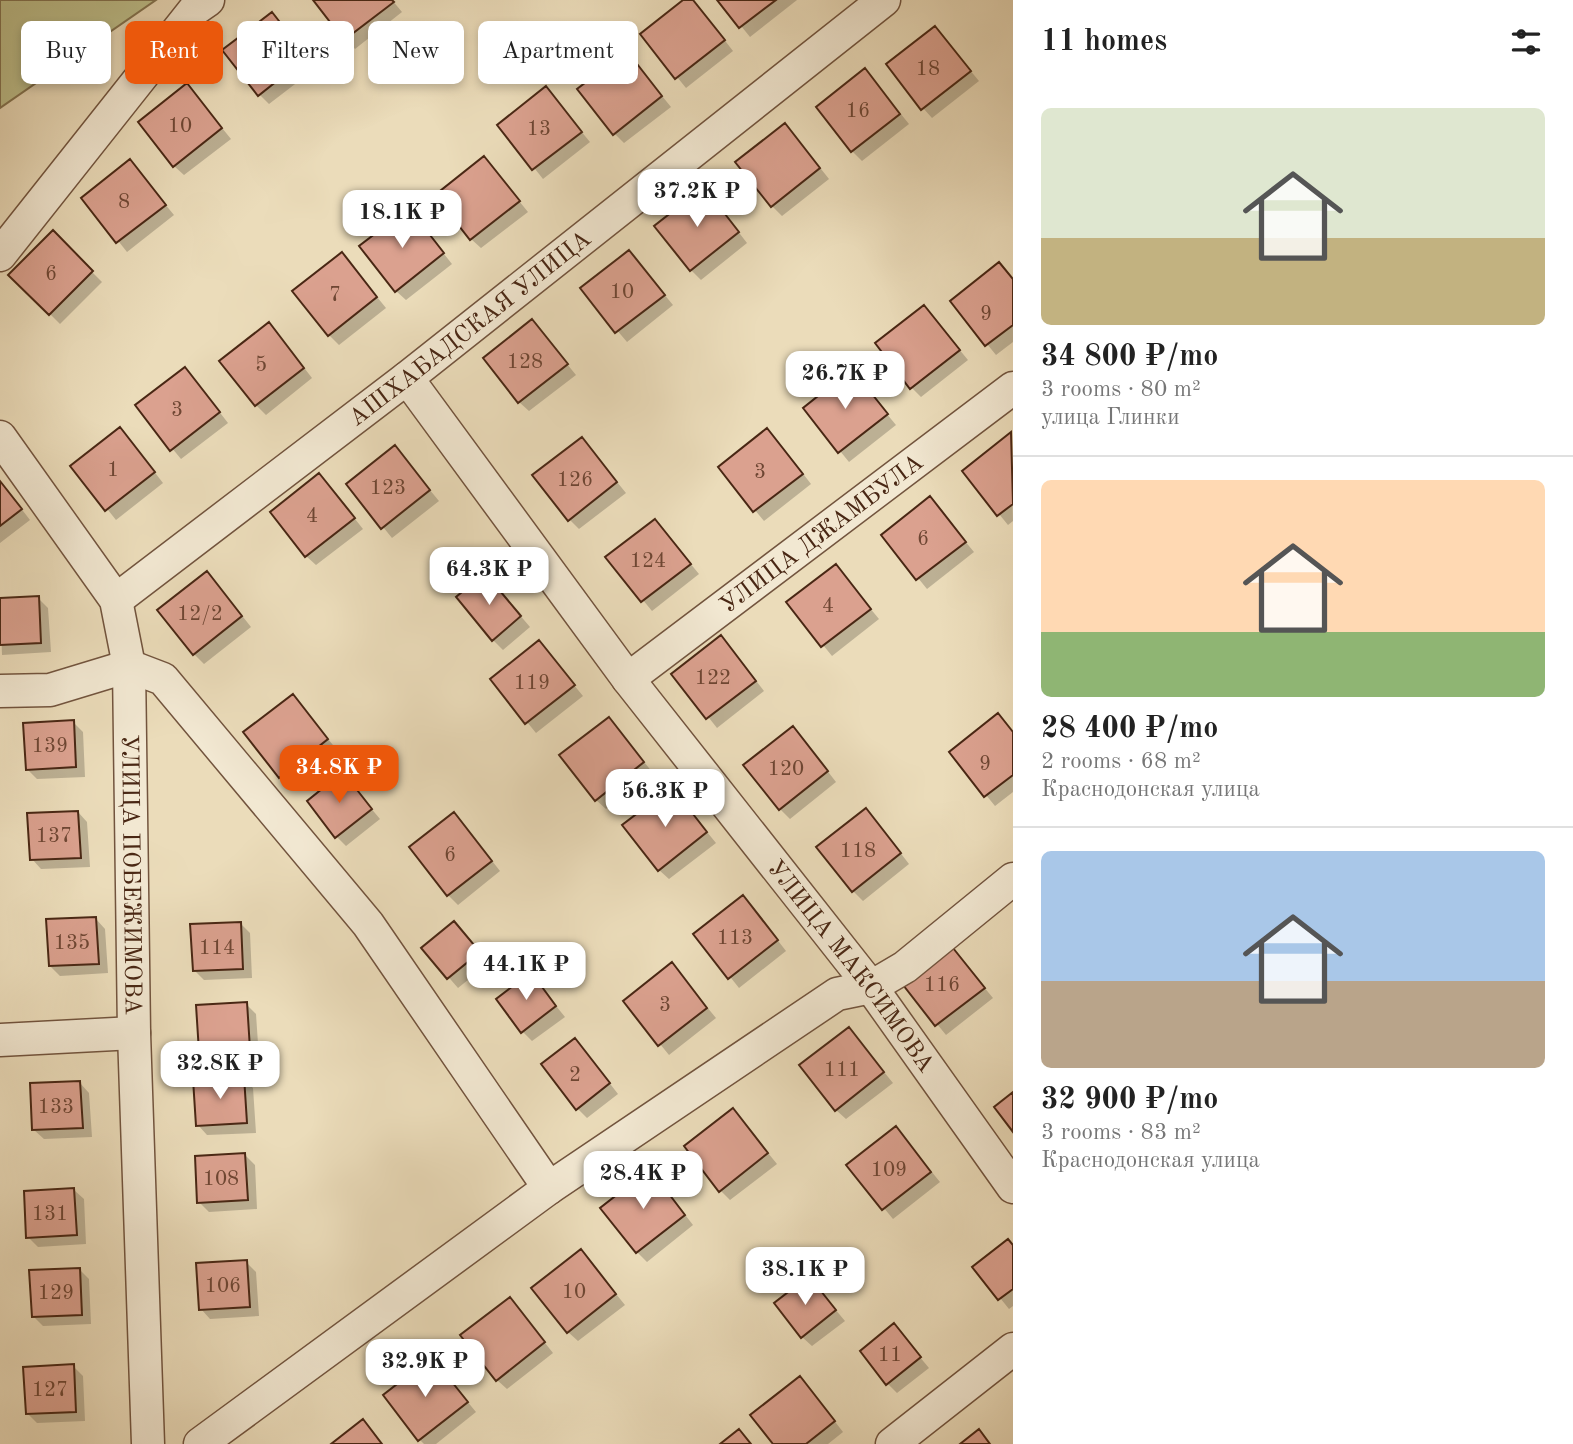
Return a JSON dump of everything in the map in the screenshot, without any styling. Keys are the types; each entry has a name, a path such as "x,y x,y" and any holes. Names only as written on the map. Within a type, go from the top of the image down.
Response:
{"street":[{"path":"0,255 195,9 208,0"},
{"name":"АШХАБАДСКАЯ УЛИЦА","path":"116,600 407,378 884,0"},
{"name":"УЛИЦА МАКСИМОВА","path":"407,378 628,679 871,987 1013,1187"},
{"name":"УЛИЦА ДЖАМБУЛА","path":"628,679 1013,388"},
{"path":"0,437 116,600"},
{"name":"УЛИЦА ПОБЕЖИМОВА","path":"116,600 129,666 134,1032 148,1444"},
{"path":"0,691 50,690 129,666 163,679 369,924 548,1188"},
{"path":"200,1444 548,1188 837,994 871,987 905,967 1013,879"},
{"path":"0,1040 134,1032"},
{"path":"892,1444 1013,1349"}],"green space":[{"path":"0,0 156,0 111,31 111,21 21,21 21,84 35,84 0,108"}],"building":[{"path":"313,0 394,2 354,32 354,21 329,21"},
{"path":"683,0 693,0 725,40 675,79 640,34"},
{"path":"717,0 776,0 739,28"},
{"path":"272,12 279,21 260,21"},
{"path":"935,26 971,71 921,110 886,64"},
{"path":"237,39 237,69 223,51"},
{"path":"638,65 662,96 613,135 577,89 584,84 638,84"},
{"path":"865,68 900,114 851,152 816,107"},
{"path":"188,84 222,128 173,167 138,122"},
{"path":"249,84 273,84 258,96"},
{"path":"546,86 582,132 532,170 497,125"},
{"path":"785,123 820,168 771,207 735,162"},
{"path":"484,156 520,201 470,240 435,195"},
{"path":"130,159 166,205 116,243 81,198"},
{"path":"704,187 739,232 690,271 654,226"},
{"path":"409,208 444,253 395,292 359,246"},
{"path":"53,230 93,271 49,315 8,275"},
{"path":"629,250 665,295 615,333 580,288"},
{"path":"342,252 377,297 328,336 292,291"},
{"path":"999,262 1013,279 1013,325 985,346 950,301"},
{"path":"924,305 960,350 910,389 875,343"},
{"path":"532,319 568,364 518,403 483,358"},
{"path":"269,322 304,368 255,406 219,361"},
{"path":"185,367 220,412 170,451 135,405"},
{"path":"852,369 888,414 838,453 803,408"},
{"path":"120,427 155,472 105,511 70,466"},
{"path":"767,428 803,474 753,512 718,467"},
{"path":"1011,432 1013,504 997,516 962,471"},
{"path":"582,437 617,482 568,521 532,475"},
{"path":"395,445 430,490 381,529 346,484"},
{"path":"319,473 355,518 305,557 270,512"},
{"path":"0,481 22,509 0,526"},
{"path":"930,496 966,542 916,580 881,535"},
{"path":"655,519 691,564 641,602 605,557"},
{"path":"836,564 871,609 821,647 786,602"},
{"path":"207,571 242,616 193,655 157,610"},
{"path":"485,573 521,616 492,641 456,597"},
{"path":"39,596 41,643 0,645 0,598"},
{"path":"721,635 756,681 706,719 671,674"},
{"path":"539,640 575,685 525,724 490,679"},
{"path":"293,694 328,739 279,778 243,732"},
{"path":"998,713 1013,732 1013,775 984,797 949,752"},
{"path":"609,717 644,762 595,801 559,755"},
{"path":"74,720 76,767 26,770 23,723"},
{"path":"793,726 828,771 779,810 743,765"},
{"path":"343,772 372,809 335,838 307,801"},
{"path":"672,787 707,832 658,871 622,825"},
{"path":"866,808 901,853 852,892 816,847"},
{"path":"78,811 81,858 30,860 27,813"},
{"path":"454,812 492,861 447,896 409,847"},
{"path":"743,895 778,940 728,979 693,934"},
{"path":"96,917 99,964 49,966 46,919"},
{"path":"454,921 480,952 447,979 421,948"},
{"path":"241,922 243,969 193,971 190,924"},
{"path":"949,943 985,988 935,1026 900,981"},
{"path":"672,962 707,1008 658,1046 623,1001"},
{"path":"531,972 556,1006 521,1033 496,999"},
{"path":"247,1002 250,1049 199,1052 196,1005"},
{"path":"849,1027 884,1072 835,1111 799,1065"},
{"path":"575,1038 610,1083 576,1110 541,1064"},
{"path":"244,1076 247,1123 196,1126 193,1079"},
{"path":"80,1081 83,1128 32,1130 30,1083"},
{"path":"1013,1092 1013,1132 994,1107"},
{"path":"733,1108 768,1153 719,1192 684,1146"},
{"path":"896,1126 931,1172 882,1210 846,1165"},
{"path":"245,1153 248,1200 197,1203 195,1156"},
{"path":"650,1169 685,1215 636,1253 600,1208"},
{"path":"74,1188 77,1235 26,1238 24,1191"},
{"path":"1008,1239 1013,1245 1013,1289 998,1300 972,1267"},
{"path":"581,1249 616,1294 567,1333 531,1288"},
{"path":"247,1260 250,1307 199,1310 196,1263"},
{"path":"80,1268 82,1315 32,1317 29,1270"},
{"path":"809,1276 836,1310 801,1338 774,1303"},
{"path":"510,1297 545,1342 496,1381 460,1335"},
{"path":"894,1323 921,1357 886,1385 860,1351"},
{"path":"432,1357 468,1402 418,1441 383,1395"},
{"path":"74,1364 76,1412 26,1414 23,1367"},
{"path":"800,1376 835,1421 806,1444 773,1444 750,1415"},
{"path":"363,1419 382,1444 331,1444"},
{"path":"739,1429 751,1444 720,1444"},
{"path":"979,1429 990,1444 960,1444"}]}
